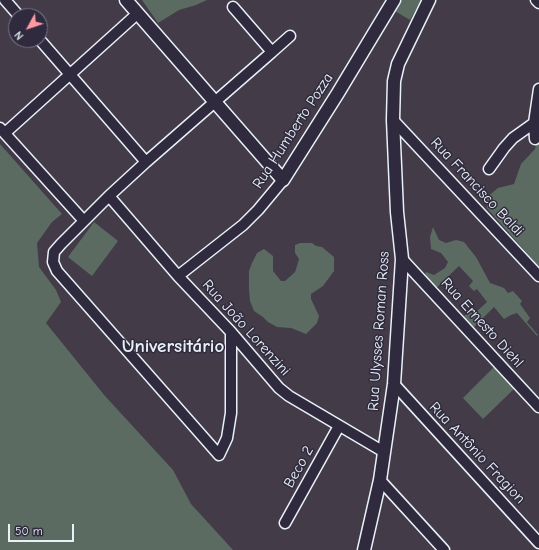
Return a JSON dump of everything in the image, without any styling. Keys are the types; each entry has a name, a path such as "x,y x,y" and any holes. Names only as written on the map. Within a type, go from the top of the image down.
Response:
{"street":[{"path":"5,0 12,8"},
{"path":"126,0 283,180"},
{"name":"Rua Humberto Pozza","path":"178,276 243,225 258,210 283,180 394,0"},
{"name":"Rua Ulysses Roman Ross","path":"364,550 380,480 394,384 402,259 397,212 393,120 394,87 398,64 429,0"},
{"path":"536,0 539,3"},
{"path":"234,7 272,52"},
{"path":"84,221 2,130 70,74 138,14"},
{"path":"231,332 231,413 227,438 219,455 57,271 53,262 54,252 109,196 146,162 290,36"},
{"path":"47,48 146,162"},
{"path":"535,139 534,123 539,89"},
{"name":"Rua Francisco Baldi","path":"393,120 539,276"},
{"path":"489,169 513,138 534,123"},
{"name":"Rua João Lorenzini","path":"109,196 178,276 231,332 279,388 289,396 384,452"},
{"name":"Rua Ernesto Diehl","path":"402,259 539,407"},
{"name":"Rua Antônio Fragion","path":"394,384 539,543"},
{"name":"Beco 2","path":"285,523 339,426"},
{"path":"380,480 444,550"}],"green space":[{"path":"142,0 207,0 179,10 158,23"},
{"path":"400,0 421,0 410,20 393,10"},
{"path":"539,133 539,267 487,208 487,197 498,188 514,184 521,164 535,149"},
{"path":"0,144 62,214 52,222 37,243 39,267 56,290 61,302 46,323 105,396 173,470 191,504 233,550 0,550"},
{"path":"94,222 118,241 92,276 68,257"},
{"path":"433,227 439,240 446,243 456,240 464,242 476,257 490,283 504,288 508,293 513,291 522,301 520,304 530,318 527,322 538,335 537,336 517,313 504,319 494,307 473,328 470,326 464,316 470,312 474,314 487,302 477,289 474,291 469,286 473,281 459,266 434,290 424,279 426,272 434,275 445,268 448,262 441,253 431,249 430,237"},
{"path":"300,243 312,243 316,246 322,247 334,257 334,271 323,286 311,294 311,299 319,316 317,323 306,334 291,328 277,327 268,322 254,311 250,301 249,290 249,271 257,253 264,249 273,256 273,271 281,281 285,281 295,272 299,259 295,253 295,245"},
{"path":"496,365 517,386 483,419 463,398"}],"district":[{"name":"Universitário","path":"173,347"}]}
